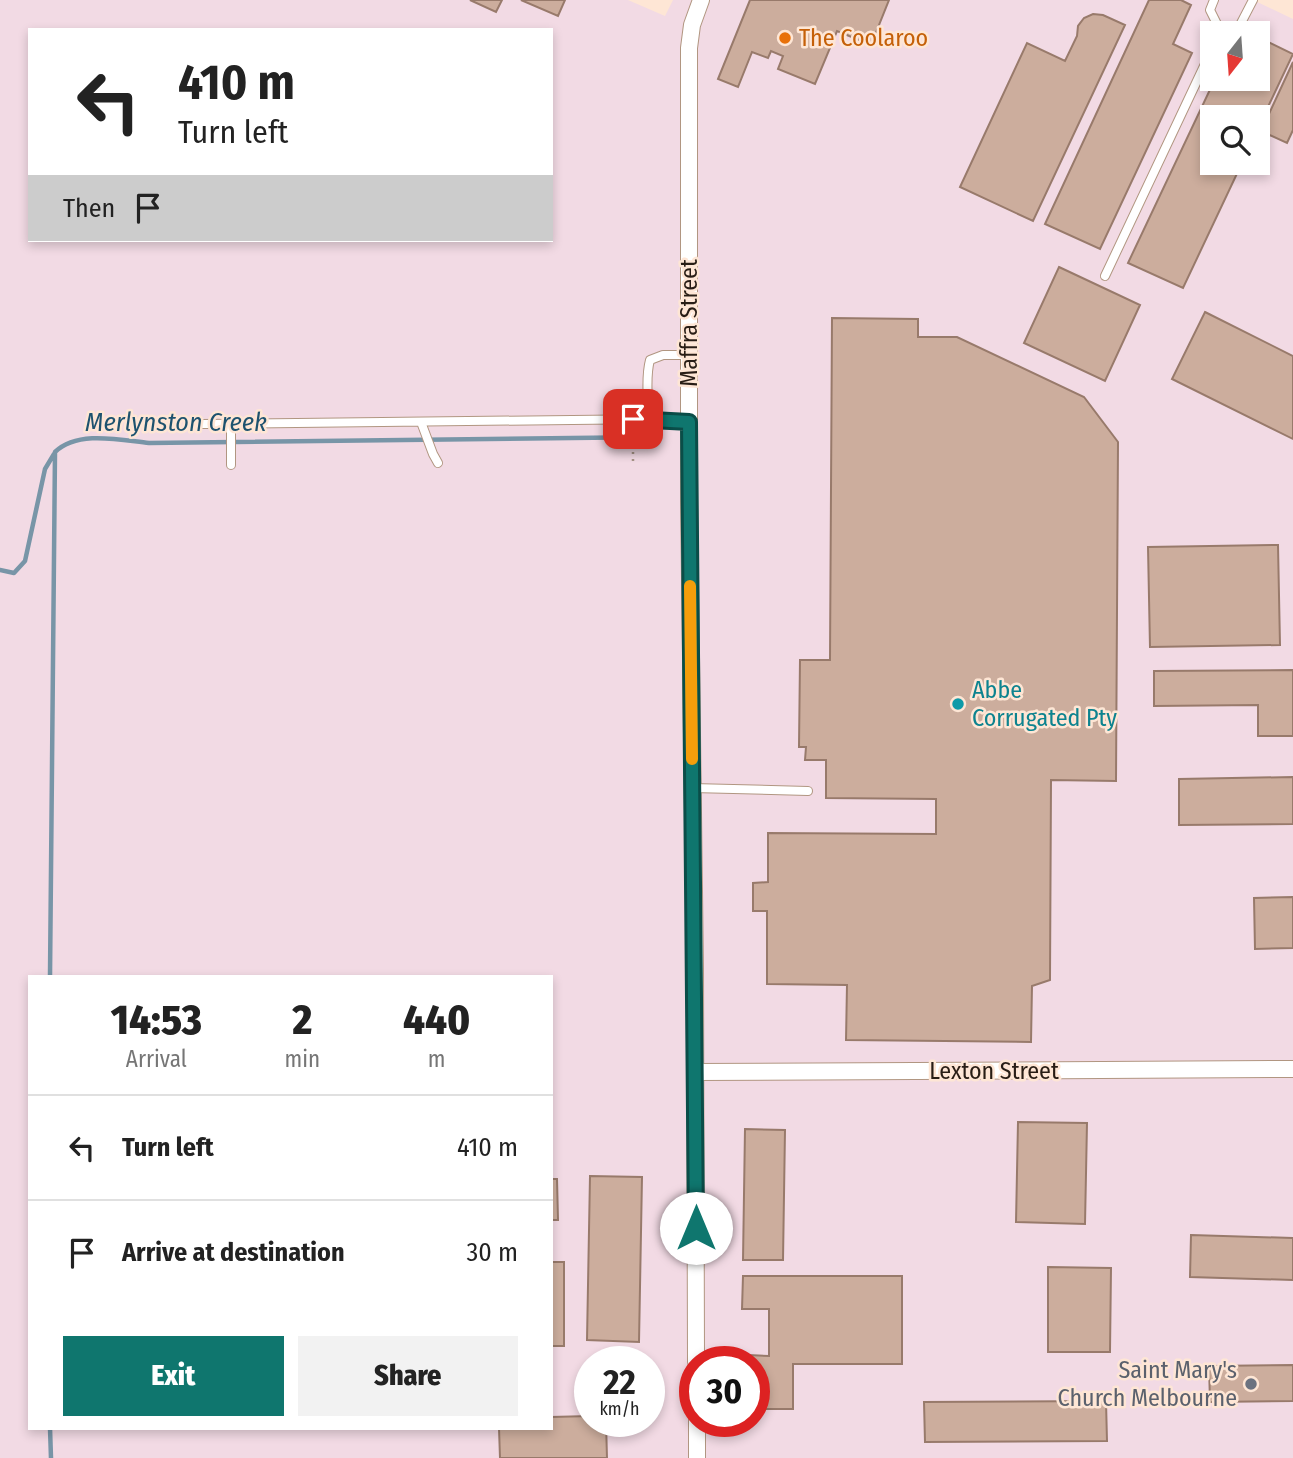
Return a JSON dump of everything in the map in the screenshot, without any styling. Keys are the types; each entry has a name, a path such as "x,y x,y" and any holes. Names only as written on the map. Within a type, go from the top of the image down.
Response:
{"street":[{"name":"Maffra Street","path":"696,1346 689,48 692,25 701,0"},
{"name":"Lexton Street","path":"695,1072 1293,1069"},
{"path":"697,1437 697,1458"}],"lane":[{"path":"1214,0 1210,10 1215,21"},
{"path":"1242,21 1253,0"},
{"path":"1105,276 1200,75"},
{"path":"658,419 651,413 648,405 650,360 663,355 689,355"},
{"path":"201,424 658,419 689,422"},
{"path":"421,422 438,463"},
{"path":"231,424 231,465"},
{"path":"692,788 808,791"}],"path":[{"path":"633,429 633,461"}],"shaded area":[{"path":"0,0 628,0 665,16 673,0 1253,0 1293,19 1293,1458 0,1458"}],"building":[{"path":"470,0 502,0 496,12"},
{"path":"521,0 565,0 558,16"},
{"name":"The Coolaroo","path":"750,0 889,0 871,45 837,31 815,84 778,69 783,56 771,51 768,58 752,52 738,87 718,79"},
{"path":"1149,0 1181,0 1191,5 1173,44 1192,53 1100,249 1045,224"},
{"path":"1093,14 1103,15 1125,25 1033,221 960,187 1027,43 1065,61 1077,36 1078,26 1084,18"},
{"path":"1270,43 1293,54 1269,105 1203,105 1209,91 1270,91"},
{"path":"1293,62 1293,130 1287,143 1270,135 1270,112"},
{"path":"1200,111 1200,175 1236,175 1183,288 1128,263"},
{"path":"1059,267 1140,305 1105,381 1024,343"},
{"path":"1205,312 1293,356 1293,439 1172,379"},
{"name":"Abbe Corrugated Pty","path":"832,318 918,319 918,337 957,337 1084,397 1118,442 1116,781 1051,780 1050,980 1032,986 1031,1042 846,1040 847,985 767,984 767,911 753,911 753,883 768,882 768,833 936,834 936,799 826,798 826,760 805,760 806,747 799,747 800,660 830,660"},
{"path":"1278,545 1280,645 1150,647 1148,547"},
{"path":"1293,670 1293,736 1258,736 1258,705 1154,706 1154,671"},
{"path":"1293,777 1293,824 1179,825 1179,779"},
{"path":"1293,897 1293,948 1255,949 1254,898"},
{"path":"1018,1122 1087,1123 1085,1224 1016,1222"},
{"path":"745,1129 785,1130 783,1260 743,1260"},
{"path":"590,1176 642,1177 639,1342 587,1340"},
{"path":"553,1179 557,1179 558,1220 553,1220"},
{"path":"1191,1235 1293,1238 1293,1280 1190,1277"},
{"path":"553,1262 564,1262 564,1346 553,1346"},
{"path":"1048,1267 1111,1268 1110,1352 1048,1352"},
{"path":"743,1276 902,1276 902,1364 793,1364 793,1409 770,1409 769,1309 742,1309"},
{"name":"Saint Mary's Church Melbourne","path":"1293,1365 1293,1401 1210,1402 1209,1366"},
{"path":"1106,1401 1107,1441 925,1442 924,1402"},
{"path":"574,1416 574,1437 606,1437 607,1458 500,1458 499,1430 553,1430 553,1417"}],"waterway":[{"name":"Merlynston Creek","path":"50,975 55,452 75,441 100,438 149,443 657,437"},
{"path":"0,570 14,573 25,561 45,469 54,454"},
{"name":"Merlynston Creek","path":"50,1430 51,1458"}],"slow traffic":[{"path":"690,586 692,759"}],"place":[{"name":"The Coolaroo","path":"785,38"},
{"name":"Abbe Corrugated Pty","path":"958,704"},
{"name":"Saint Mary's Church Melbourne","path":"1251,1384"}],"route":[{"path":"633,419 689,422 696,1228"}]}
